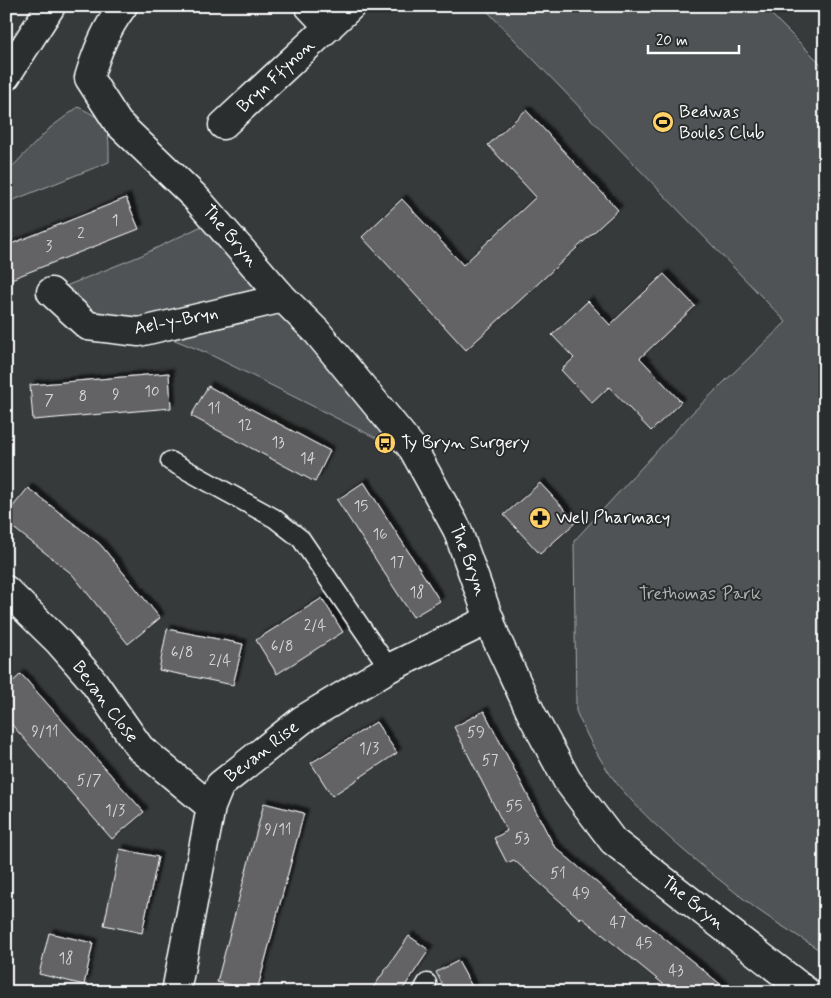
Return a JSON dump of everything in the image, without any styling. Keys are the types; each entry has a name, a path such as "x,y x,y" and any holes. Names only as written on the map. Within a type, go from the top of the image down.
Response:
{"street":[{"path":"6,76 51,6"},
{"name":"The Bryn","path":"123,6 113,19 98,48 89,78 118,122 195,197 283,298 316,332 413,449 457,529 496,638 532,715 567,780 613,841 807,992"},
{"name":"Bryn Ffynon","path":"309,6 329,27"},
{"name":"Bryn Ffynon","path":"223,125 351,6"},
{"name":"Ael-y-Bryn","path":"51,292 88,326 139,332 283,298"},
{"name":"Bevan Close","path":"6,590 59,642 93,681 140,748 211,807"},
{"name":"Bevan Rise","path":"176,992 211,807 220,785 302,720 389,668 490,619"}],"lane":[{"path":"170,461 274,518 301,540 389,668"}],"green space":[{"name":"Trethomas Park","path":"491,6 763,6 825,68 825,954 758,910 706,869 638,808 603,764 576,711 574,541 688,417 786,322 487,11"},
{"path":"78,107 96,117 106,127 109,141 109,162 6,203 6,173 50,128"},
{"path":"216,219 401,433 376,438 207,353 150,330 111,330 51,292 140,256"}],"building":[{"path":"526,110 618,210 466,350 362,237 402,199 463,265 536,197 488,145"},
{"path":"126,198 139,229 6,281 6,246"},
{"path":"664,274 695,306 640,358 681,402 651,431 609,387 592,403 561,370 574,358 552,335 588,301 610,325"},
{"path":"169,373 171,408 33,420 30,385"},
{"path":"208,386 330,451 315,482 191,416"},
{"path":"364,482 440,601 413,617 337,500"},
{"name":"Well Pharmacy","path":"540,483 576,522 540,554 504,515"},
{"path":"28,488 100,544 160,618 128,644 72,574 6,522 6,515"},
{"path":"322,598 343,632 277,674 256,640"},
{"path":"167,629 243,644 233,685 159,670"},
{"path":"21,674 144,812 112,839 6,718 6,688"},
{"path":"484,711 554,846 730,992 673,992 581,917 580,919 514,860 507,863 494,838 507,831 454,727"},
{"path":"376,722 397,753 332,796 311,763"},
{"path":"264,803 304,813 257,991 217,982"},
{"path":"120,849 158,857 142,933 104,925"},
{"path":"49,933 93,943 84,985 39,974"},
{"path":"409,936 429,950 401,992 370,992"},
{"path":"458,961 475,992 446,992 436,972"}],"place":[{"name":"Bedwas Boules Club","path":"663,122"},
{"name":"Ty Bryn Surgery","path":"385,443"},
{"name":"Well Pharmacy","path":"540,518"}]}
